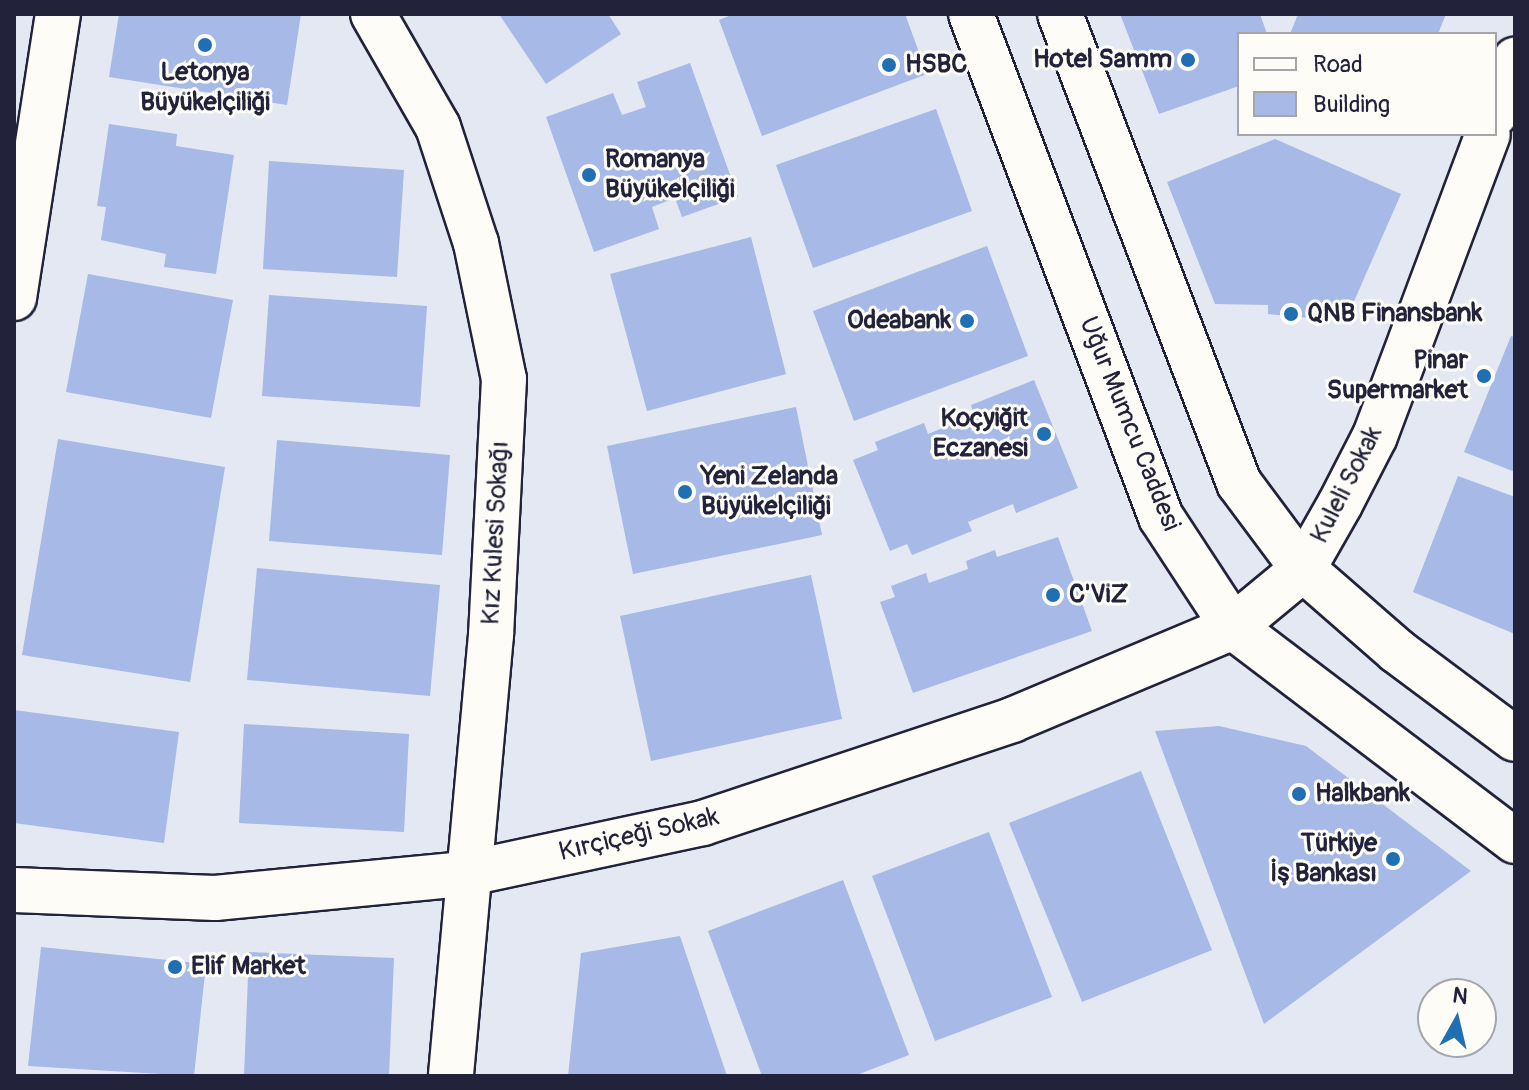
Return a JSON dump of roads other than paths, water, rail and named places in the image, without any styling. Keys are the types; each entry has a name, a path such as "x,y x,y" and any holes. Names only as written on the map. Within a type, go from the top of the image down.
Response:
{"street":[{"path":"14,298 58,14"},
{"name":"Kız Kulesi Sokağı","path":"373,14 438,127 476,243 504,379 491,635 465,874 451,1076"},
{"name":"Uğur Mumcu Caddesi","path":"971,14 1161,517 1233,627 1515,841"},
{"path":"1060,14 1239,483 1303,569 1397,651 1515,739"},
{"path":"1497,109 1515,60"},
{"name":"Kuleli Sokak","path":"1233,627 1303,569 1375,436 1487,136"},
{"name":"Kırçiçeği Sokak","path":"14,890 215,898 465,874 703,823 1012,720 1233,627"}],"place":[{"name":"Letonya Büyükelçiliği","path":"205,45"},
{"name":"Hotel Samm","path":"1188,60"},
{"name":"HSBC","path":"889,65"},
{"name":"Romanya Büyükelçiliği","path":"589,175"},
{"name":"QNB Finansbank","path":"1291,314"},
{"name":"Odeabank","path":"967,321"},
{"name":"Pinar Supermarket","path":"1484,376"},
{"name":"Koçyiğit Eczanesi","path":"1044,434"},
{"name":"Yeni Zelanda Büyükelçiliği","path":"685,492"},
{"name":"C'ViZ","path":"1053,595"},
{"name":"Halkbank","path":"1299,794"},
{"name":"Türkiye İş Bankası","path":"1393,859"},
{"name":"Elif Market","path":"175,967"}]}
